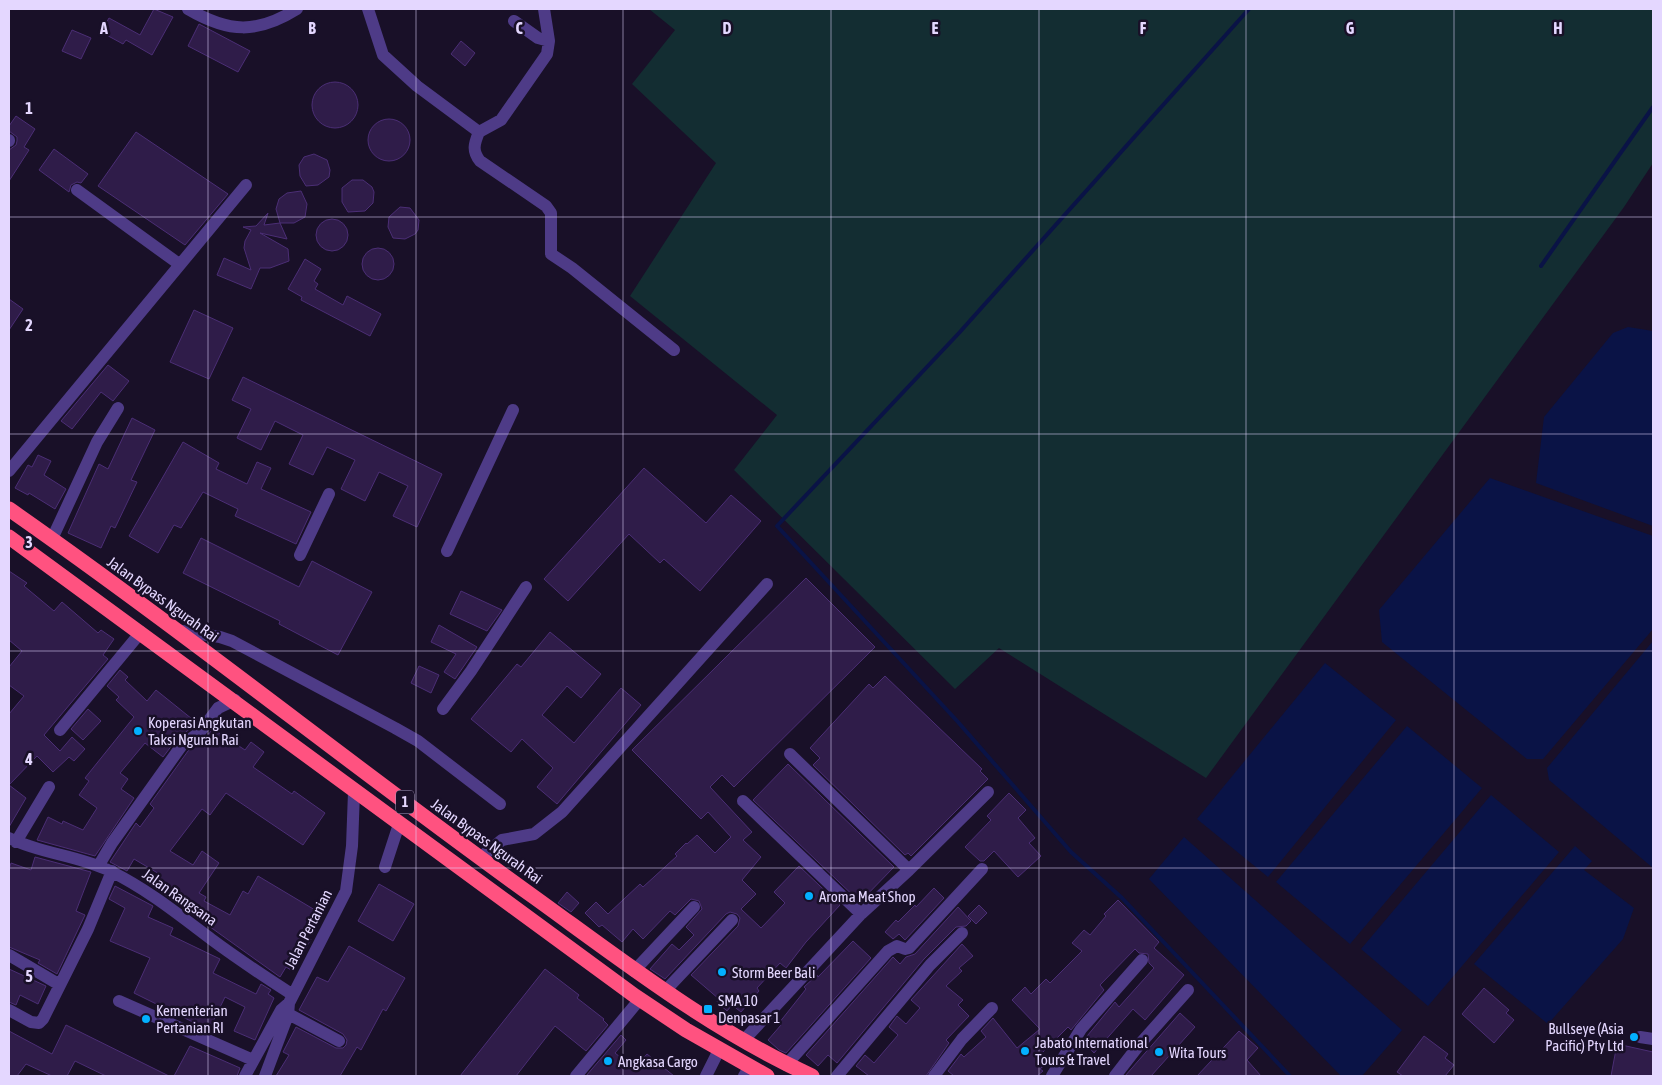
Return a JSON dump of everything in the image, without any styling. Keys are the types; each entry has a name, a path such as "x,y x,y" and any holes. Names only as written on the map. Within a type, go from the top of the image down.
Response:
{"highway":[{"name":"Jalan Bypass Ngurah Rai","path":"9,510 52,539 176,630 634,971 743,1041 812,1076"},
{"name":"1","path":"9,537 235,700 354,792 640,999 719,1050 747,1072 767,1076"},
{"path":"334,776 347,758"}],"street":[{"path":"188,9 223,25 248,28 278,20 297,9"},
{"path":"368,9 383,55 417,86 479,132"},
{"path":"544,9 549,41 546,54 501,120 479,132 474,144 474,154 480,162 546,206 551,213 551,254 572,268 674,350"},
{"path":"514,21 538,38 549,41"},
{"path":"9,471 246,185"},
{"path":"77,190 179,264"},
{"path":"52,539 97,442 118,408"},
{"path":"447,551 513,410"},
{"path":"300,555 330,494"},
{"path":"480,858 502,840 534,834 562,812 767,584"},
{"path":"443,709 471,671 526,587"},
{"path":"176,630 220,636 232,641 395,728 418,741 500,804"},
{"path":"60,730 140,632"},
{"path":"99,866 112,842 182,744 200,732 218,708 235,700"},
{"path":"790,754 909,870"},
{"path":"13,840 49,787"},
{"name":"Jalan Pertanian","path":"245,1076 263,1041 288,1006 346,891 352,846 354,792"},
{"path":"743,1041 860,914 909,870 988,792"},
{"path":"743,801 860,914"},
{"path":"385,867 399,824"},
{"name":"Jalan Rangsana","path":"13,840 99,866 154,895 249,966 288,1006 339,1041"},
{"path":"786,1064 888,951 898,946 905,949 909,948 982,869"},
{"path":"9,1010 31,1022 39,1022 48,1012 88,929 112,872"},
{"path":"634,971 694,907"},
{"path":"665,992 732,920"},
{"path":"837,1076 924,972 962,933"},
{"path":"9,955 60,985"},
{"path":"1052,1076 1081,1029 1142,960"},
{"path":"1115,1076 1139,1045 1188,990"},
{"path":"576,1076 640,999"},
{"path":"119,1001 253,1060"},
{"path":"265,1076 288,1006"},
{"path":"934,1076 962,1039 992,1008"},
{"path":"1640,1037 1653,1039"},
{"path":"706,1076 719,1050"}],"green space":[{"path":"649,9 1653,9 1653,163 1624,207 1206,778 999,648 955,689 734,470 777,415 630,296 716,163 632,84 675,30"}],"shaded area":[{"path":"1628,327 1653,331 1653,526 1536,483 1544,417 1613,333"},
{"path":"1490,478 1653,536 1653,629 1543,759 1527,759 1382,642 1379,610"},
{"path":"1653,641 1653,868 1549,780 1547,768"},
{"path":"1325,663 1396,720 1268,877 1197,819"},
{"path":"1407,726 1482,788 1350,944 1276,882"},
{"path":"1491,795 1559,852 1428,1006 1361,949"},
{"path":"1184,837 1402,1030 1362,1076 1341,1076 1149,879"},
{"path":"1575,846 1592,861 1584,870 1634,908 1623,939 1548,1024 1474,964"}],"building":[{"path":"154,9 173,17 152,55 126,40 123,44 101,32 109,18 140,35"},
{"path":"199,24 250,51 238,72 188,46"},
{"path":"72,30 91,38 81,59 62,51"},
{"path":"461,41 475,53 465,66 451,54"},
{"path":"330,82 340,82 354,92 358,105 354,118 348,124 340,128 330,128 316,118 312,110 312,100 322,86"},
{"path":"16,116 35,129 24,147 29,150 9,181 9,150 16,145 17,137 9,131 9,126"},
{"path":"393,119 401,122 407,128 410,140 407,152 401,158 385,161 377,158 371,152 368,136 371,128 377,122"},
{"path":"136,132 228,194 185,245 98,186"},
{"path":"54,149 88,174 81,183 77,182 71,185 69,192 39,170"},
{"path":"314,154 327,160 330,170 329,177 318,185 306,186 300,176 299,165 304,157"},
{"path":"352,180 363,180 372,187 374,192 373,203 365,211 348,212 342,202 342,188"},
{"path":"301,191 307,204 305,217 294,223 280,223 276,209 279,199 287,193"},
{"path":"400,207 410,208 419,220 418,230 415,234 405,239 393,238 388,227 389,217"},
{"path":"268,213 264,225 280,223 287,239 260,233 288,249 289,261 270,268 260,268 251,289 217,275 224,258 251,270 244,248 245,241 251,230 243,227 256,226"},
{"path":"332,219 343,224 348,235 343,246 332,251 321,246 316,235 321,224"},
{"path":"378,248 384,249 389,253 393,258 393,270 389,275 384,279 378,280 372,279 367,275 363,270 362,264 363,258 367,253 372,249"},
{"path":"305,259 321,269 314,281 318,284 315,289 343,305 347,296 381,314 370,336 301,300 302,297 288,289"},
{"path":"9,299 23,309 9,330"},
{"path":"194,310 233,328 209,379 170,362"},
{"path":"108,365 129,381 113,401 101,392 72,429 61,421"},
{"path":"243,377 442,474 417,527 393,516 408,486 379,472 365,501 341,489 355,460 327,447 313,475 289,464 303,435 275,421 261,450 237,438 251,409 232,400"},
{"path":"132,418 155,430 131,480 137,482 115,528 111,526 101,548 68,533 99,464 108,469"},
{"path":"183,442 219,463 216,469 247,484 257,462 271,468 261,489 311,512 296,544 235,516 238,509 203,492 181,528 174,525 158,553 129,536"},
{"path":"38,455 51,461 44,475 66,489 55,509 29,493 28,495 15,488 28,465 32,467"},
{"path":"644,468 706,523 731,495 761,521 700,591 664,559 660,563 629,534 568,601 544,579"},
{"path":"201,538 299,587 312,561 372,592 338,655 279,624 280,621 183,573"},
{"path":"9,571 27,583 24,586 54,611 62,602 98,633 101,630 114,639 103,655 108,659 44,735 60,751 72,737 85,749 74,761 69,757 53,772 37,756 9,785 9,714 24,696 9,685 9,667 22,651 9,640"},
{"path":"806,578 875,647 734,787 722,775 710,787 752,832 743,840 761,857 742,880 756,894 741,909 761,928 785,903 774,892 799,866 840,905 806,942 786,968 780,963 757,988 759,991 741,1012 732,1005 727,1011 717,1002 719,999 691,975 738,926 740,918 737,914 730,912 726,914 665,979 650,969 672,944 679,950 694,935 686,927 702,909 699,901 691,899 675,915 670,911 643,939 633,929 622,942 602,925 599,927 585,913 596,902 608,914 640,884 643,887 677,856 675,854 686,843 697,835 715,853 731,837 708,812 701,819 632,750"},
{"path":"461,591 502,610 487,631 450,614"},
{"path":"439,625 477,647 455,679 444,672 456,654 431,642"},
{"path":"550,632 601,674 581,698 567,686 542,715 574,743 621,688 641,705 557,804 537,787 553,768 522,739 511,752 471,719 517,664 521,667"},
{"path":"419,666 439,675 431,693 411,683"},
{"path":"120,670 128,677 125,680 147,701 156,690 197,723 176,740 163,757 145,743 120,773 128,779 121,789 134,798 95,856 37,840 48,817 62,824 63,821 83,830 97,808 79,795 89,781 85,778 134,717 116,700 119,697 107,686"},
{"path":"885,676 982,769 980,771 988,779 911,856 908,853 905,855 813,765 820,758 810,748 869,684 873,688"},
{"path":"88,709 101,721 83,740 71,729"},
{"path":"213,729 245,750 251,742 264,752 253,767 292,794 294,791 325,813 303,845 226,793 210,815 202,809 170,851 193,865 202,851 219,863 199,893 206,897 204,901 230,915 243,891 248,894 258,876 320,913 304,935 311,939 304,952 291,970 286,967 280,977 153,886 161,875 134,859 127,871 110,862 136,823 140,827 154,808 150,804 188,751"},
{"path":"788,764 894,867 860,902 753,800"},
{"path":"9,785 26,798 9,827"},
{"path":"1009,793 1026,810 1018,818 1035,838 1029,843 1041,856 1018,877 994,851 984,861 980,861 965,847 991,820 987,816"},
{"path":"35,857 91,872 76,911 85,915 57,974 38,963 40,960 9,947 9,870 11,863 31,870"},
{"path":"379,884 414,904 393,941 358,921"},
{"path":"115,886 153,906 148,917 173,928 170,935 220,959 213,973 256,994 261,984 271,990 268,994 274,998 255,1040 234,1031 245,1007 225,997 209,1030 134,993 150,958 110,941 125,908 109,899"},
{"path":"934,888 944,898 905,940 899,934 893,939 885,932 896,920 898,922 915,905 916,907"},
{"path":"567,892 579,903 571,912 558,903"},
{"path":"1118,900 1159,942 1154,948 1184,975 1145,1020 1133,1009 1094,1053 1083,1041 1115,1002 1119,1007 1154,968 1149,963 1148,954 1139,953 1135,949 1100,985 1104,990 1071,1030 1068,1027 1040,1055 1047,1063 1040,1069 1043,1071 1037,1076 954,1076 948,1071 961,1054 964,1057 986,1037 981,1031 993,1018 1017,1048 1040,1029 1012,1000 1025,987 1031,994 1046,979 1050,983 1082,951 1072,943 1084,930 1090,935 1106,916 1104,914"},
{"path":"979,905 987,913 976,924 968,916"},
{"path":"958,907 971,921 966,926 956,927 924,959 837,1063 828,1055 818,1066 806,1055 893,957 900,964 906,957 915,954"},
{"path":"853,941 871,958 786,1053 779,1050 768,1040 781,1025 779,1023 806,989 804,987 817,975 818,977"},
{"path":"962,944 973,956 959,968 962,971 946,986 963,1000 958,1005 969,1016 946,1040 949,1043 926,1076 869,1076 856,1066 865,1055 874,1063 898,1035 889,1027 897,1016 906,1024 920,1008 911,1000"},
{"path":"349,946 405,978 386,1011 383,1009 361,1050 357,1047 340,1076 276,1076 289,1055 283,1052 296,1027 336,1048 343,1048 346,1045 347,1040 343,1034 299,1010 317,977 328,982"},
{"path":"9,969 46,986 38,1004 20,995 16,1005 9,1002"},
{"path":"545,969 579,995 577,998 604,1019 608,1025 586,1051 555,1026 516,1076 460,1076"},
{"path":"1484,988 1509,1010 1506,1013 1514,1020 1494,1043 1462,1014"},
{"name":"Wita Tours","path":"1180,1013 1195,1027 1151,1076 1125,1076"},
{"path":"66,1025 169,1076 106,1076 75,1061 67,1076 52,1076 26,1064 17,1076 9,1076 9,1031 52,1054"},
{"path":"1239,1031 1258,1048 1247,1060 1261,1076 1197,1076"},
{"name":"Angkasa Cargo","path":"621,1035 626,1040 615,1053 634,1068 647,1054 674,1076 586,1076"},
{"path":"1424,1036 1448,1054 1445,1058 1454,1065 1445,1076 1403,1076 1397,1072"},
{"path":"1617,1044 1653,1052 1653,1076 1611,1076"},
{"path":"190,1046 240,1068 237,1076 174,1076"}],"waterway":[{"path":"1249,9 959,333 777,526 958,722 1071,852 1122,898 1290,1076"},
{"path":"1541,266 1653,107"}],"place":[{"name":"Koperasi Angkutan Taksi Ngurah Rai","path":"138,731"},
{"name":"Aroma Meat Shop","path":"809,896"},
{"name":"Storm Beer Bali","path":"722,972"},
{"name":"SMA 10 Denpasar 1","path":"708,1009"},
{"name":"Kementerian Pertanian RI","path":"146,1019"},
{"name":"Bullseye (Asia Pacific) Pty Ltd","path":"1634,1037"},
{"name":"Jabato International Tours & Travel","path":"1025,1051"},
{"name":"Wita Tours","path":"1159,1052"},
{"name":"Angkasa Cargo","path":"608,1061"}]}
